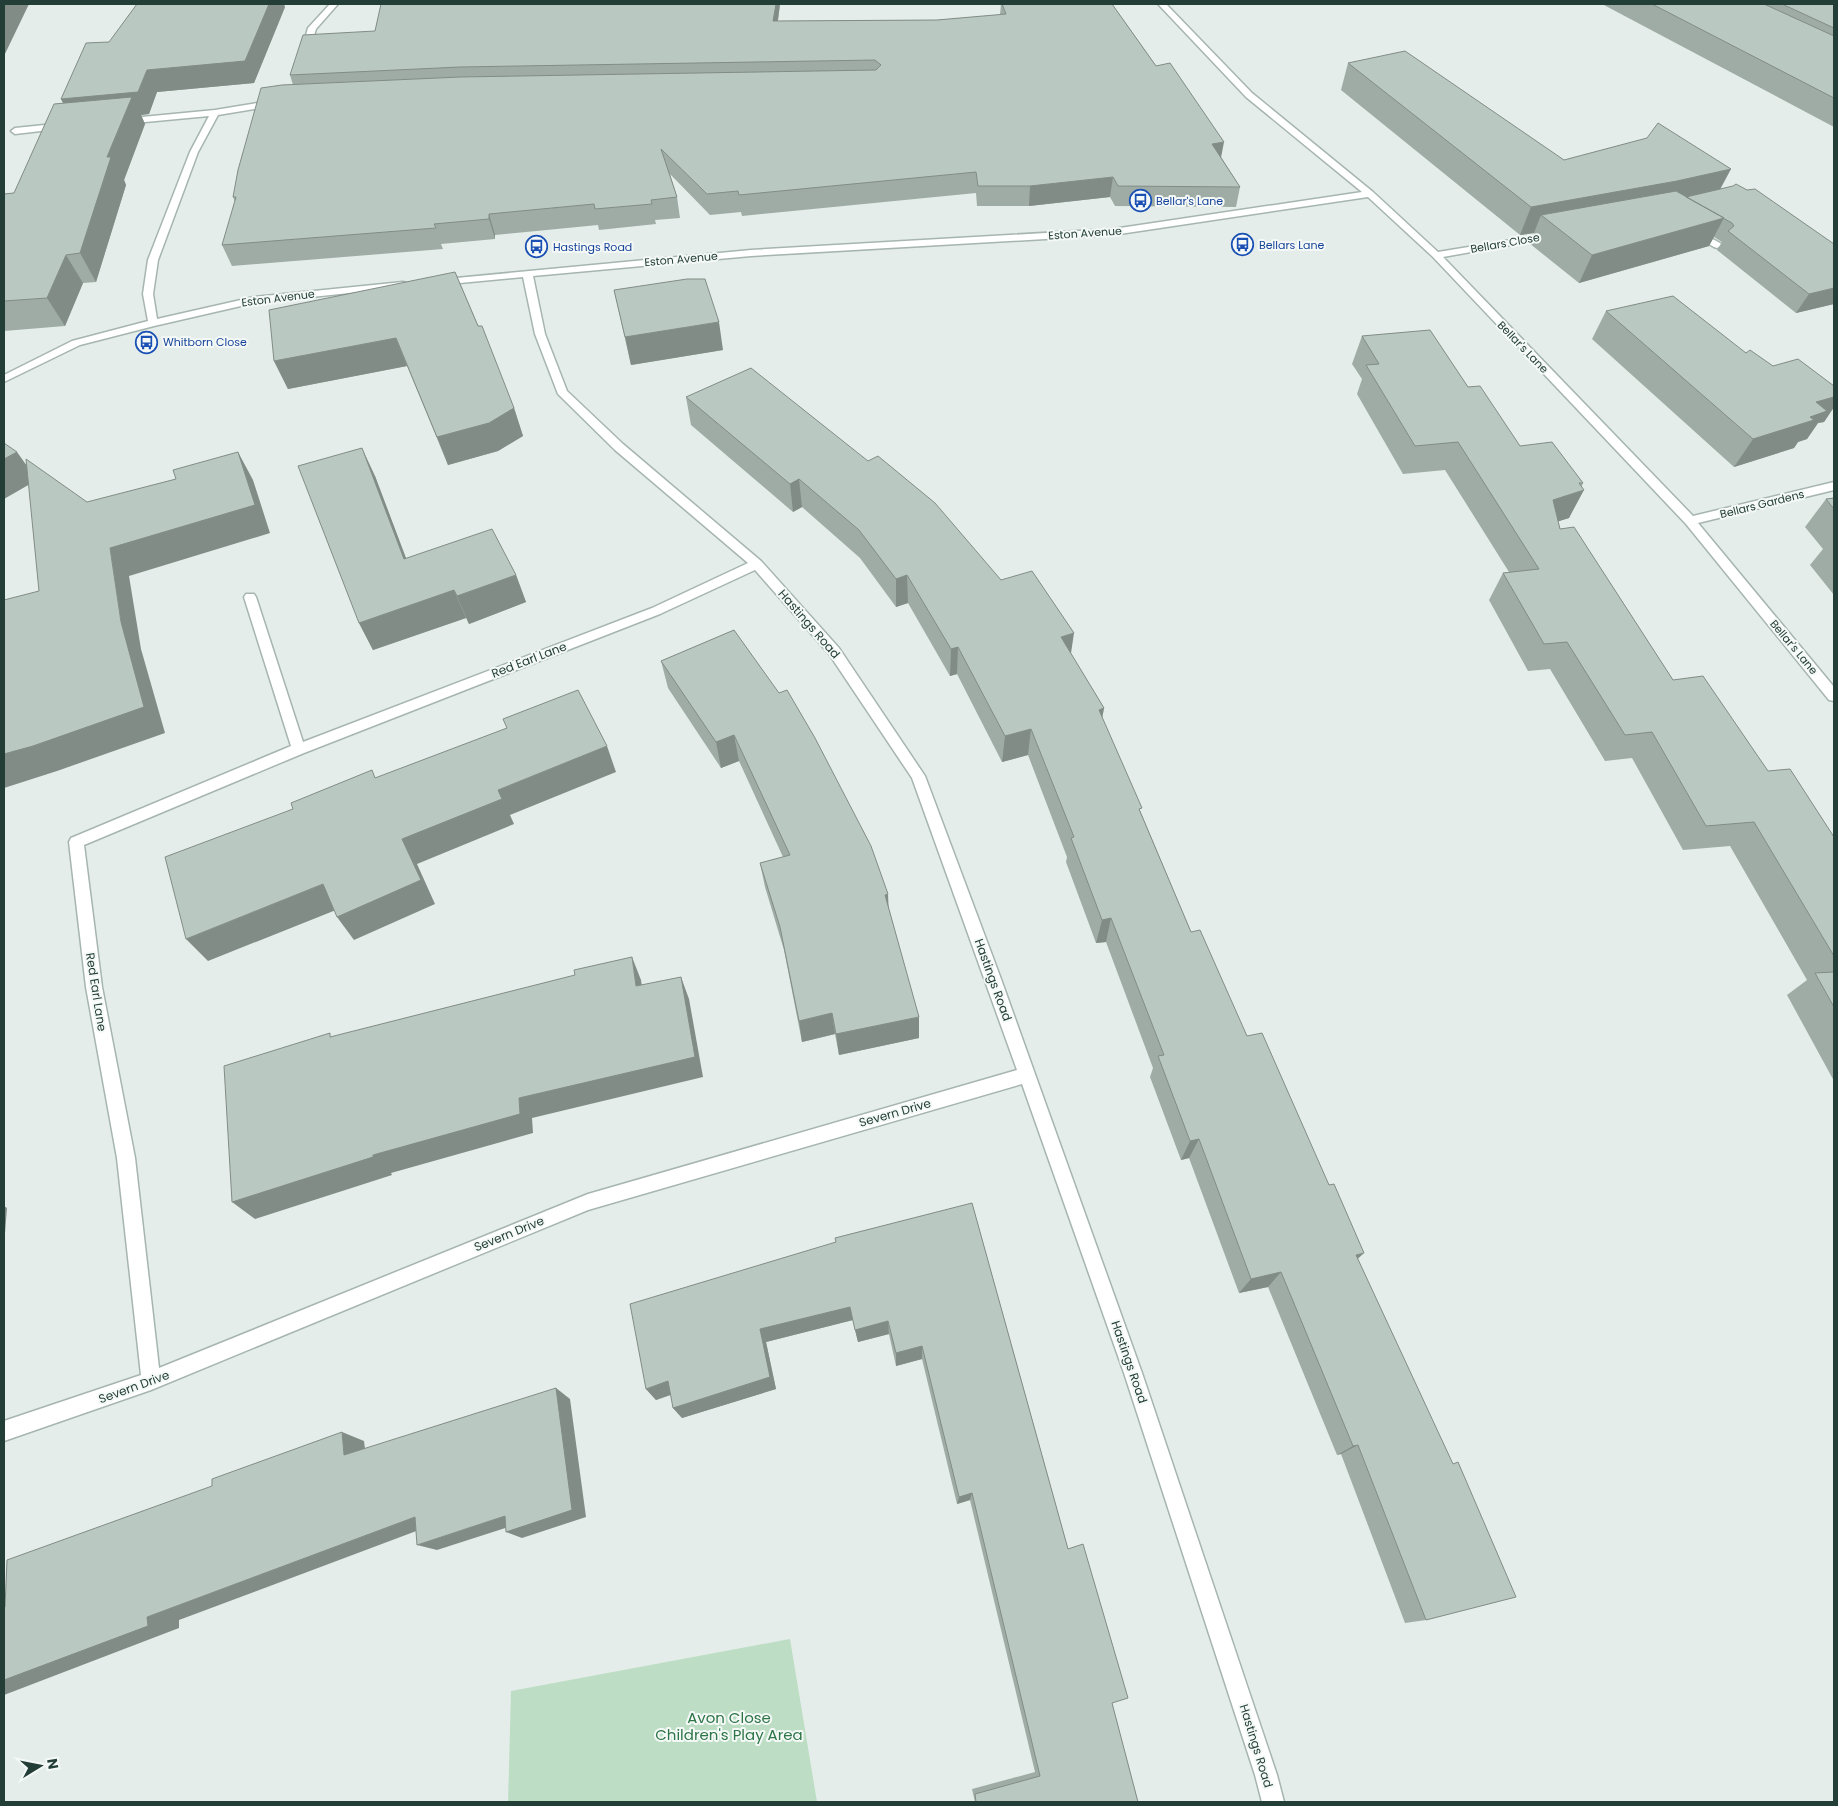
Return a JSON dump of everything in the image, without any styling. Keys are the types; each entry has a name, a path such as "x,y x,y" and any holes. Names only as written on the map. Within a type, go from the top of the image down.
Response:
{"street":[{"path":"301,64 312,28 334,4"},
{"name":"Bellar's Lane","path":"1162,4 1249,95 1370,194 1436,255 1690,521 1834,696"},
{"path":"110,122 215,112 281,102"},
{"path":"153,323 148,294 153,260 194,152 215,112"},
{"path":"15,130 72,125"},
{"name":"Eston Avenue","path":"433,282 751,253 1113,232 1370,194"},
{"path":"1686,227 1717,245"},
{"name":"Bellars Close","path":"1436,255 1559,233"},
{"name":"Hastings Road","path":"526,273 540,334 562,392 619,446 757,564 834,651 918,776 1133,1373 1266,1775 1273,1802"},
{"name":"Eston Avenue","path":"4,380 76,343 153,323 254,300 414,284"},
{"name":"Bellars Gardens","path":"1690,521 1834,486"},
{"name":"Red Earl Lane","path":"151,1382 126,1158 94,987 76,842 300,749 656,610 757,564"},
{"path":"250,597 300,749"},
{"name":"Severn Drive","path":"4,1431 151,1382 588,1202 1027,1075"}],"green space":[{"name":"Avon Close Children's Play Area","path":"790,1639 817,1802 508,1802 511,1691"}],"building":[{"path":"137,4 269,4 245,61 147,70 138,92 61,99 86,43 109,42"},
{"path":"381,4 776,4 773,21 937,20 1006,14 1002,4 1112,4 1156,66 1170,63 1224,142 1212,144 1240,187 1118,186 1113,177 1030,186 978,186 976,172 739,195 738,191 707,194 661,149 677,197 651,200 652,204 595,209 594,204 489,214 489,219 434,224 436,228 222,245 236,197 233,197 238,170 261,88 282,85 460,77 876,70 881,65 875,60 460,67 290,75 303,35 375,31"},
{"path":"1652,4 1764,4 1834,36 1834,98"},
{"path":"1782,4 1834,4 1834,28"},
{"path":"1405,51 1564,160 1647,138 1658,123 1731,169 1677,181 1531,207 1348,63"},
{"path":"132,97 107,157 111,157 80,253 66,255 47,298 4,301 4,194 14,193 54,104"},
{"path":"1736,184 1747,190 1755,189 1834,244 1834,288 1809,294 1728,231 1734,226 1732,223 1686,197"},
{"path":"1676,191 1724,218 1592,255 1541,215"},
{"path":"455,272 478,326 482,326 514,408 489,423 437,437 396,338 274,361 269,310"},
{"path":"687,279 705,279 719,322 625,337 614,290"},
{"path":"1673,296 1746,353 1750,350 1773,366 1798,359 1834,386 1834,397 1816,402 1827,411 1810,417 1814,420 1753,439 1606,311"},
{"path":"1430,330 1468,387 1480,386 1520,446 1552,442 1583,483 1579,483 1584,490 1553,500 1560,529 1574,527 1673,680 1703,676 1768,771 1790,769 1834,837 1834,956 1754,822 1706,826 1652,732 1625,735 1567,642 1544,644 1503,573 1539,569 1458,442 1415,446 1366,365 1379,364 1362,336"},
{"path":"751,368 868,461 878,456 935,503 1001,580 1032,571 1074,633 1061,637 1104,708 1099,710 1142,808 1139,809 1191,932 1200,930 1247,1036 1262,1033 1329,1185 1334,1184 1364,1253 1356,1255 1453,1464 1458,1462 1516,1597 1426,1620 1358,1445 1353,1446 1281,1272 1251,1279 1199,1139 1190,1141 1158,1056 1164,1055 1111,918 1102,920 1071,838 1074,837 1031,729 1005,736 958,647 951,649 907,575 896,579 859,530 799,479 790,484 686,397"},
{"path":"4,443 17,452 4,459"},
{"path":"362,448 404,559 492,529 516,575 457,596 454,590 359,623 298,466"},
{"path":"238,452 255,505 110,548 121,622 144,707 33,746 4,754 4,600 39,591 26,459 87,502 176,479 173,470"},
{"path":"1834,498 1834,509 1826,499"},
{"path":"734,630 779,693 787,690 815,738 871,846 888,894 885,895 919,1017 836,1034 832,1013 799,1021 780,927 760,863 790,855 734,735 716,742 661,661"},
{"path":"578,690 607,746 498,790 502,799 402,839 421,880 337,917 323,884 186,939 165,857 293,809 291,803 372,770 375,778 507,728 503,719"},
{"path":"632,957 636,986 681,977 695,1057 519,1098 520,1114 373,1155 373,1157 232,1202 224,1066 330,1033 330,1037 575,975 574,970"},
{"path":"1834,972 1834,1007 1815,973"},
{"path":"972,1203 1068,1549 1083,1544 1128,1698 1112,1703 1138,1802 976,1802 975,1794 1040,1776 972,1493 959,1497 922,1346 896,1353 888,1321 855,1330 850,1307 760,1329 770,1377 673,1408 668,1381 646,1389 630,1304 836,1242 835,1238"},
{"path":"556,1388 572,1510 506,1532 505,1516 417,1545 415,1517 147,1617 148,1626 4,1680 4,1607 7,1560 212,1486 212,1479 342,1432 344,1455"}],"place":[{"name":"Bellar's Lane","path":"1140,201"},
{"name":"Bellars Lane","path":"1243,245"},
{"name":"Hastings Road","path":"537,247"},
{"name":"Whitborn Close","path":"147,342"}]}
